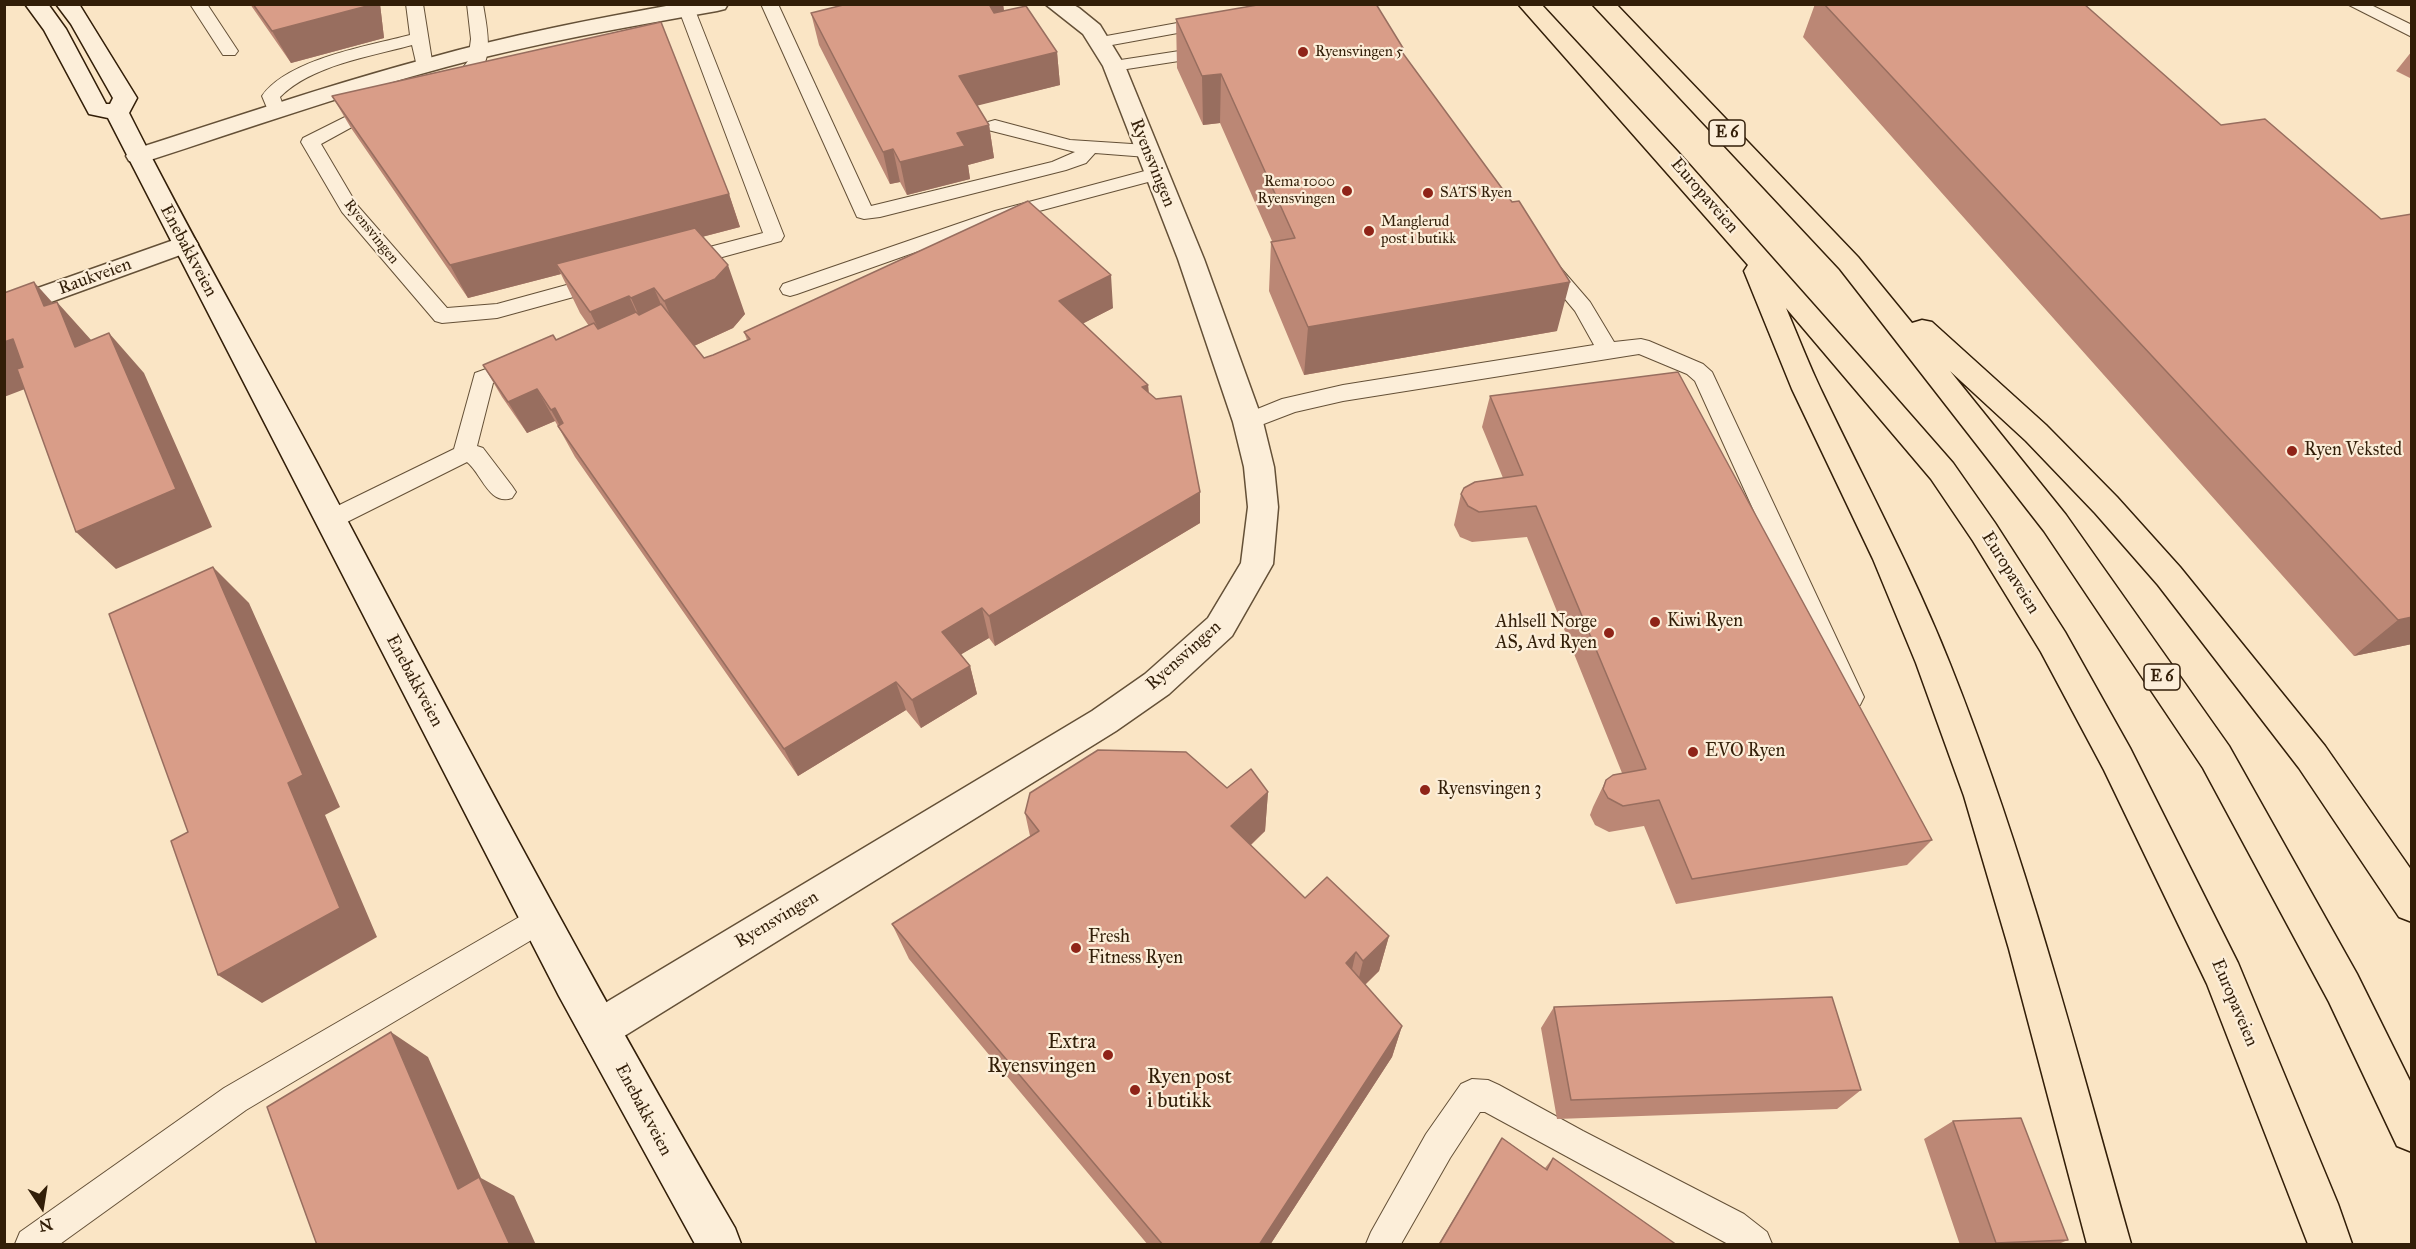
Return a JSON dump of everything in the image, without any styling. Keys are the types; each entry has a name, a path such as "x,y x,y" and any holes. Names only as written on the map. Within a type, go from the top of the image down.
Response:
{"highway":[{"name":"Europaveien","path":"1529,4 1746,244 1942,471 1984,532 2053,642 2118,759 2224,976 2316,1204 2330,1245"},
{"name":"E 6","path":"1603,4 1849,263 2036,433 2106,505 2169,576 2312,757 2412,904"},
{"path":"1746,244 1806,388 1889,559 1933,663 1982,796 2028,949 2109,1245"},
{"name":"E 6","path":"1849,263 2055,523 2216,757 2343,988 2412,1131"}],"street":[{"path":"36,4 55,29 97,109 117,113"},
{"name":"Enebakkveien","path":"67,4 81,23 125,98 117,113 138,156 540,919 661,1145 719,1245"},
{"path":"138,156 276,111 480,51 717,4"},
{"name":"Ryensvingen","path":"599,1029 1104,721 1157,684 1220,627 1257,564 1263,507 1259,467 1248,422 1191,259 1108,54 1085,24 1056,4"},
{"name":"Raukveien","path":"4,310 185,244"}],"lane":[{"path":"198,4 229,51"},
{"path":"414,4 424,67"},
{"path":"431,90 462,80 476,68 480,51 475,4"},
{"path":"769,4 864,213 880,211 1059,166 1079,159 1090,148"},
{"path":"2355,4 2412,32"},
{"path":"659,267 774,236 687,10"},
{"path":"1108,54 1232,18"},
{"path":"276,111 271,96 275,89 290,80 324,65 420,38"},
{"path":"1108,54 1227,49"},
{"name":"Ryensvingen","path":"400,99 368,109 310,142 349,208 442,316 497,311 624,277"},
{"path":"995,126 1033,137 1152,163"},
{"path":"790,289 1152,163"},
{"path":"1529,243 1583,307 1608,350"},
{"path":"1248,422 1290,405 1343,393 1641,346 1695,369 1704,377 1859,712"},
{"path":"464,454 483,378 547,355"},
{"path":"330,520 464,454 475,454 504,492"},
{"path":"32,1245 235,1098 540,919"},
{"path":"1383,1245 1438,1146 1472,1095 1479,1094 1488,1096 1571,1143 1732,1226 1755,1245"}],"building":[{"path":"253,4 367,4 367,6 272,31"},
{"path":"847,4 994,4 990,6 994,13 1026,6 1057,52 959,76 989,125 957,133 965,146 900,162 893,149 883,152 811,13"},
{"path":"1263,4 1376,4 1403,48 1399,48 1512,202 1519,201 1570,282 1308,327 1271,242 1295,238 1221,74 1202,76 1176,19"},
{"name":"Ryen Veksted","path":"1824,4 2084,4 2221,125 2265,119 2381,219 2412,214 2412,617 2398,620"},
{"path":"661,22 729,194 450,265 332,96"},
{"path":"1028,201 1111,275 1059,301 1148,385 1142,387 1156,399 1181,396 1200,492 989,616 982,608 942,632 970,666 912,700 896,682 784,749 558,426 563,423 555,408 551,410 537,389 508,402 483,365 553,335 556,340 594,323 598,329 636,312 639,315 661,304 704,358 750,339 744,332"},
{"path":"695,228 728,265 715,279 664,301 654,288 590,312 556,264"},
{"path":"34,282 44,306 57,302 75,347 109,333 176,489 76,532 17,369 23,367 13,339 4,342 4,293"},
{"path":"1678,372 1932,840 1692,879 1659,800 1623,806 1608,798 1603,789 1606,780 1613,775 1646,769 1536,506 1479,512 1468,506 1461,494 1464,488 1475,482 1523,475 1490,396"},
{"path":"213,567 303,775 288,783 340,908 218,975 171,841 188,832 109,614"},
{"path":"1098,750 1186,752 1227,788 1251,769 1268,792 1231,826 1305,898 1327,877 1389,936 1363,961 1356,952 1346,963 1402,1026 1259,1245 1163,1245 892,924 1039,831 1025,813 1030,793"},
{"path":"1832,997 1861,1090 1571,1100 1554,1007"},
{"path":"391,1032 458,1189 479,1177 510,1245 317,1245 267,1107"},
{"path":"2021,1118 2068,1240 1996,1243 1953,1121"},
{"path":"1502,1138 1547,1170 1553,1158 1677,1245 1439,1245"}],"place":[{"name":"Ryensvingen 5","path":"1303,52"},
{"name":"Rema 1000 Ryensvingen","path":"1347,191"},
{"name":"SATS Ryen","path":"1428,193"},
{"name":"Manglerud post i butikk","path":"1369,231"},
{"name":"Ryen Veksted","path":"2292,451"},
{"name":"Kiwi Ryen","path":"1655,622"},
{"name":"Ahlsell Norge AS, Avd Ryen","path":"1609,633"},
{"name":"EVO Ryen","path":"1693,752"},
{"name":"Ryensvingen 3","path":"1425,790"},
{"name":"Fresh Fitness Ryen","path":"1076,948"},
{"name":"Extra Ryensvingen","path":"1108,1055"},
{"name":"Ryen post i butikk","path":"1135,1090"}]}
